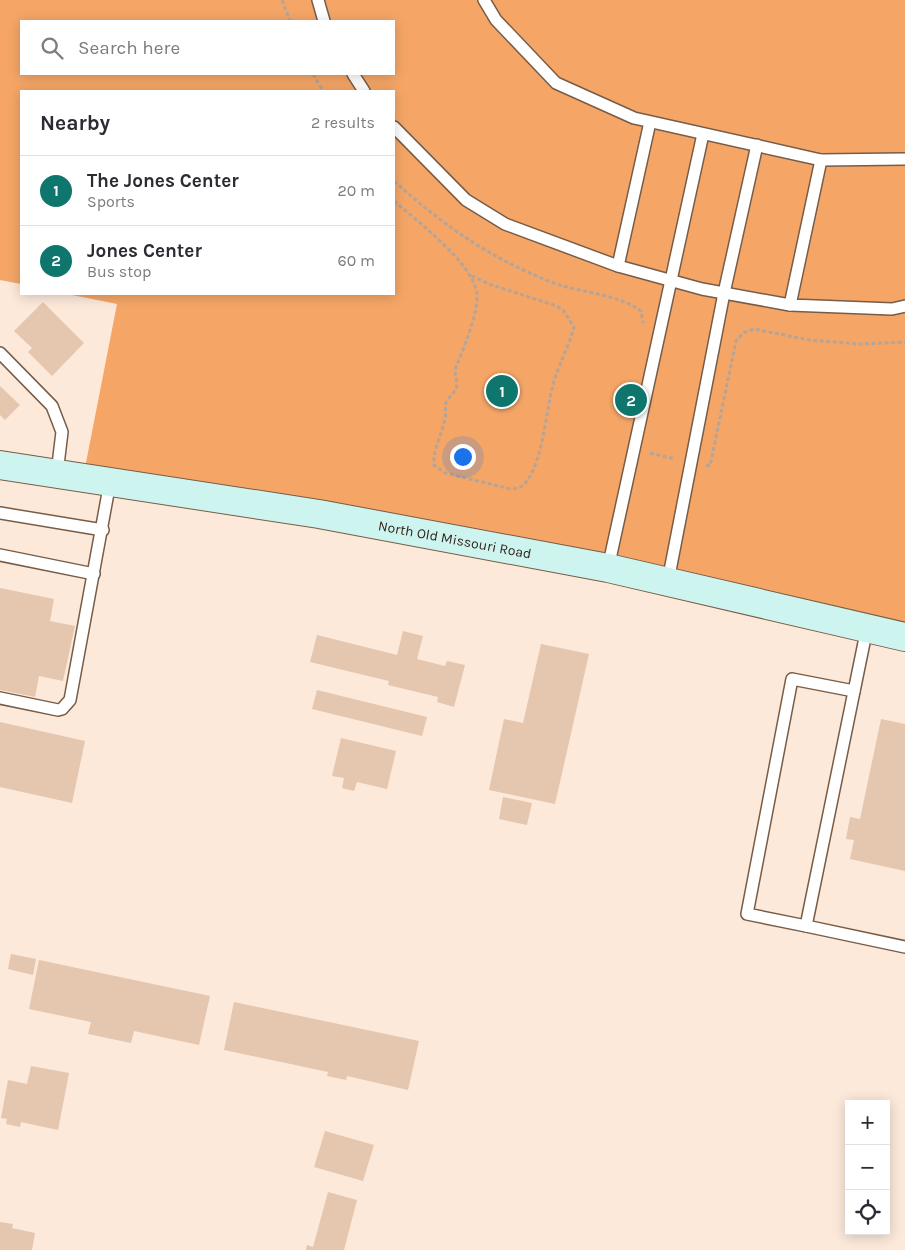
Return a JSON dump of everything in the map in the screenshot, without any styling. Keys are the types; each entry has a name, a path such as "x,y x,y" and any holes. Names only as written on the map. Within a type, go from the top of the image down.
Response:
{"main road":[{"name":"North Old Missouri Road","path":"0,465 319,514 608,568 905,638"}],"lane":[{"path":"318,0 324,20"},
{"path":"484,0 496,20 556,82 634,118 821,160 905,158"},
{"path":"354,75 363,90"},
{"path":"618,266 650,122"},
{"path":"395,128 466,200 497,219 618,266 724,293 790,305 892,308 905,306"},
{"path":"608,568 703,134"},
{"path":"668,581 724,293 756,146"},
{"path":"790,305 821,160"},
{"path":"0,353 52,406 62,432 56,474"},
{"path":"0,698 58,710 66,706 70,700 103,530 110,482"},
{"path":"0,513 103,530"},
{"path":"0,555 94,574"},
{"path":"806,926 867,628"},
{"path":"854,691 792,679 747,914 905,947"}],"path":[{"path":"282,0 290,20"},
{"path":"315,75 323,90"},
{"path":"395,202 436,237 470,274 475,284 476,303 463,353 455,369 456,389 446,405 447,412 433,457 434,465 445,473 511,489 526,483 532,473 548,414 553,383 574,327 563,310 557,306 489,284 470,274"}],"shaded area":[{"path":"0,0 905,0 905,637 83,478 117,304 72,295 395,295 395,90 20,90 20,284 0,280"}],"building":[{"path":"43,302 84,343 52,376 28,352 32,348 14,331"},
{"path":"0,386 20,405 5,420 0,415"},
{"path":"0,588 54,599 50,621 75,626 63,681 39,676 35,697 0,690"},
{"path":"403,631 423,636 417,659 445,666 447,661 465,665 454,707 437,702 438,697 388,685 389,681 310,662 317,635 397,655"},
{"path":"541,644 589,654 555,804 489,790 504,719 523,723"},
{"path":"317,690 427,717 422,736 312,709"},
{"path":"881,719 905,724 905,871 850,859 854,840 846,839 850,817 860,819"},
{"path":"0,722 85,741 72,803 0,787"},
{"path":"341,738 396,751 387,789 357,782 354,791 342,788 344,778 332,776"},
{"path":"503,797 532,803 527,825 499,819"},
{"path":"11,954 36,959 33,975 8,969"},
{"path":"39,960 210,996 199,1045 134,1031 131,1043 88,1034 91,1022 29,1009"},
{"path":"234,1002 419,1041 408,1090 347,1076 346,1080 327,1076 328,1072 224,1050"},
{"path":"31,1066 69,1073 58,1130 21,1122 20,1127 6,1124 7,1119 1,1118 8,1080 27,1084"},
{"path":"325,1131 374,1145 363,1181 314,1167"},
{"path":"328,1192 357,1200 344,1250 306,1250 307,1245 313,1247"},
{"path":"0,1222 13,1224 12,1228 35,1233 32,1250 0,1250"}],"place":[{"name":"The Jones Center","path":"502,391"},
{"name":"Jones Center","path":"631,400"}]}
